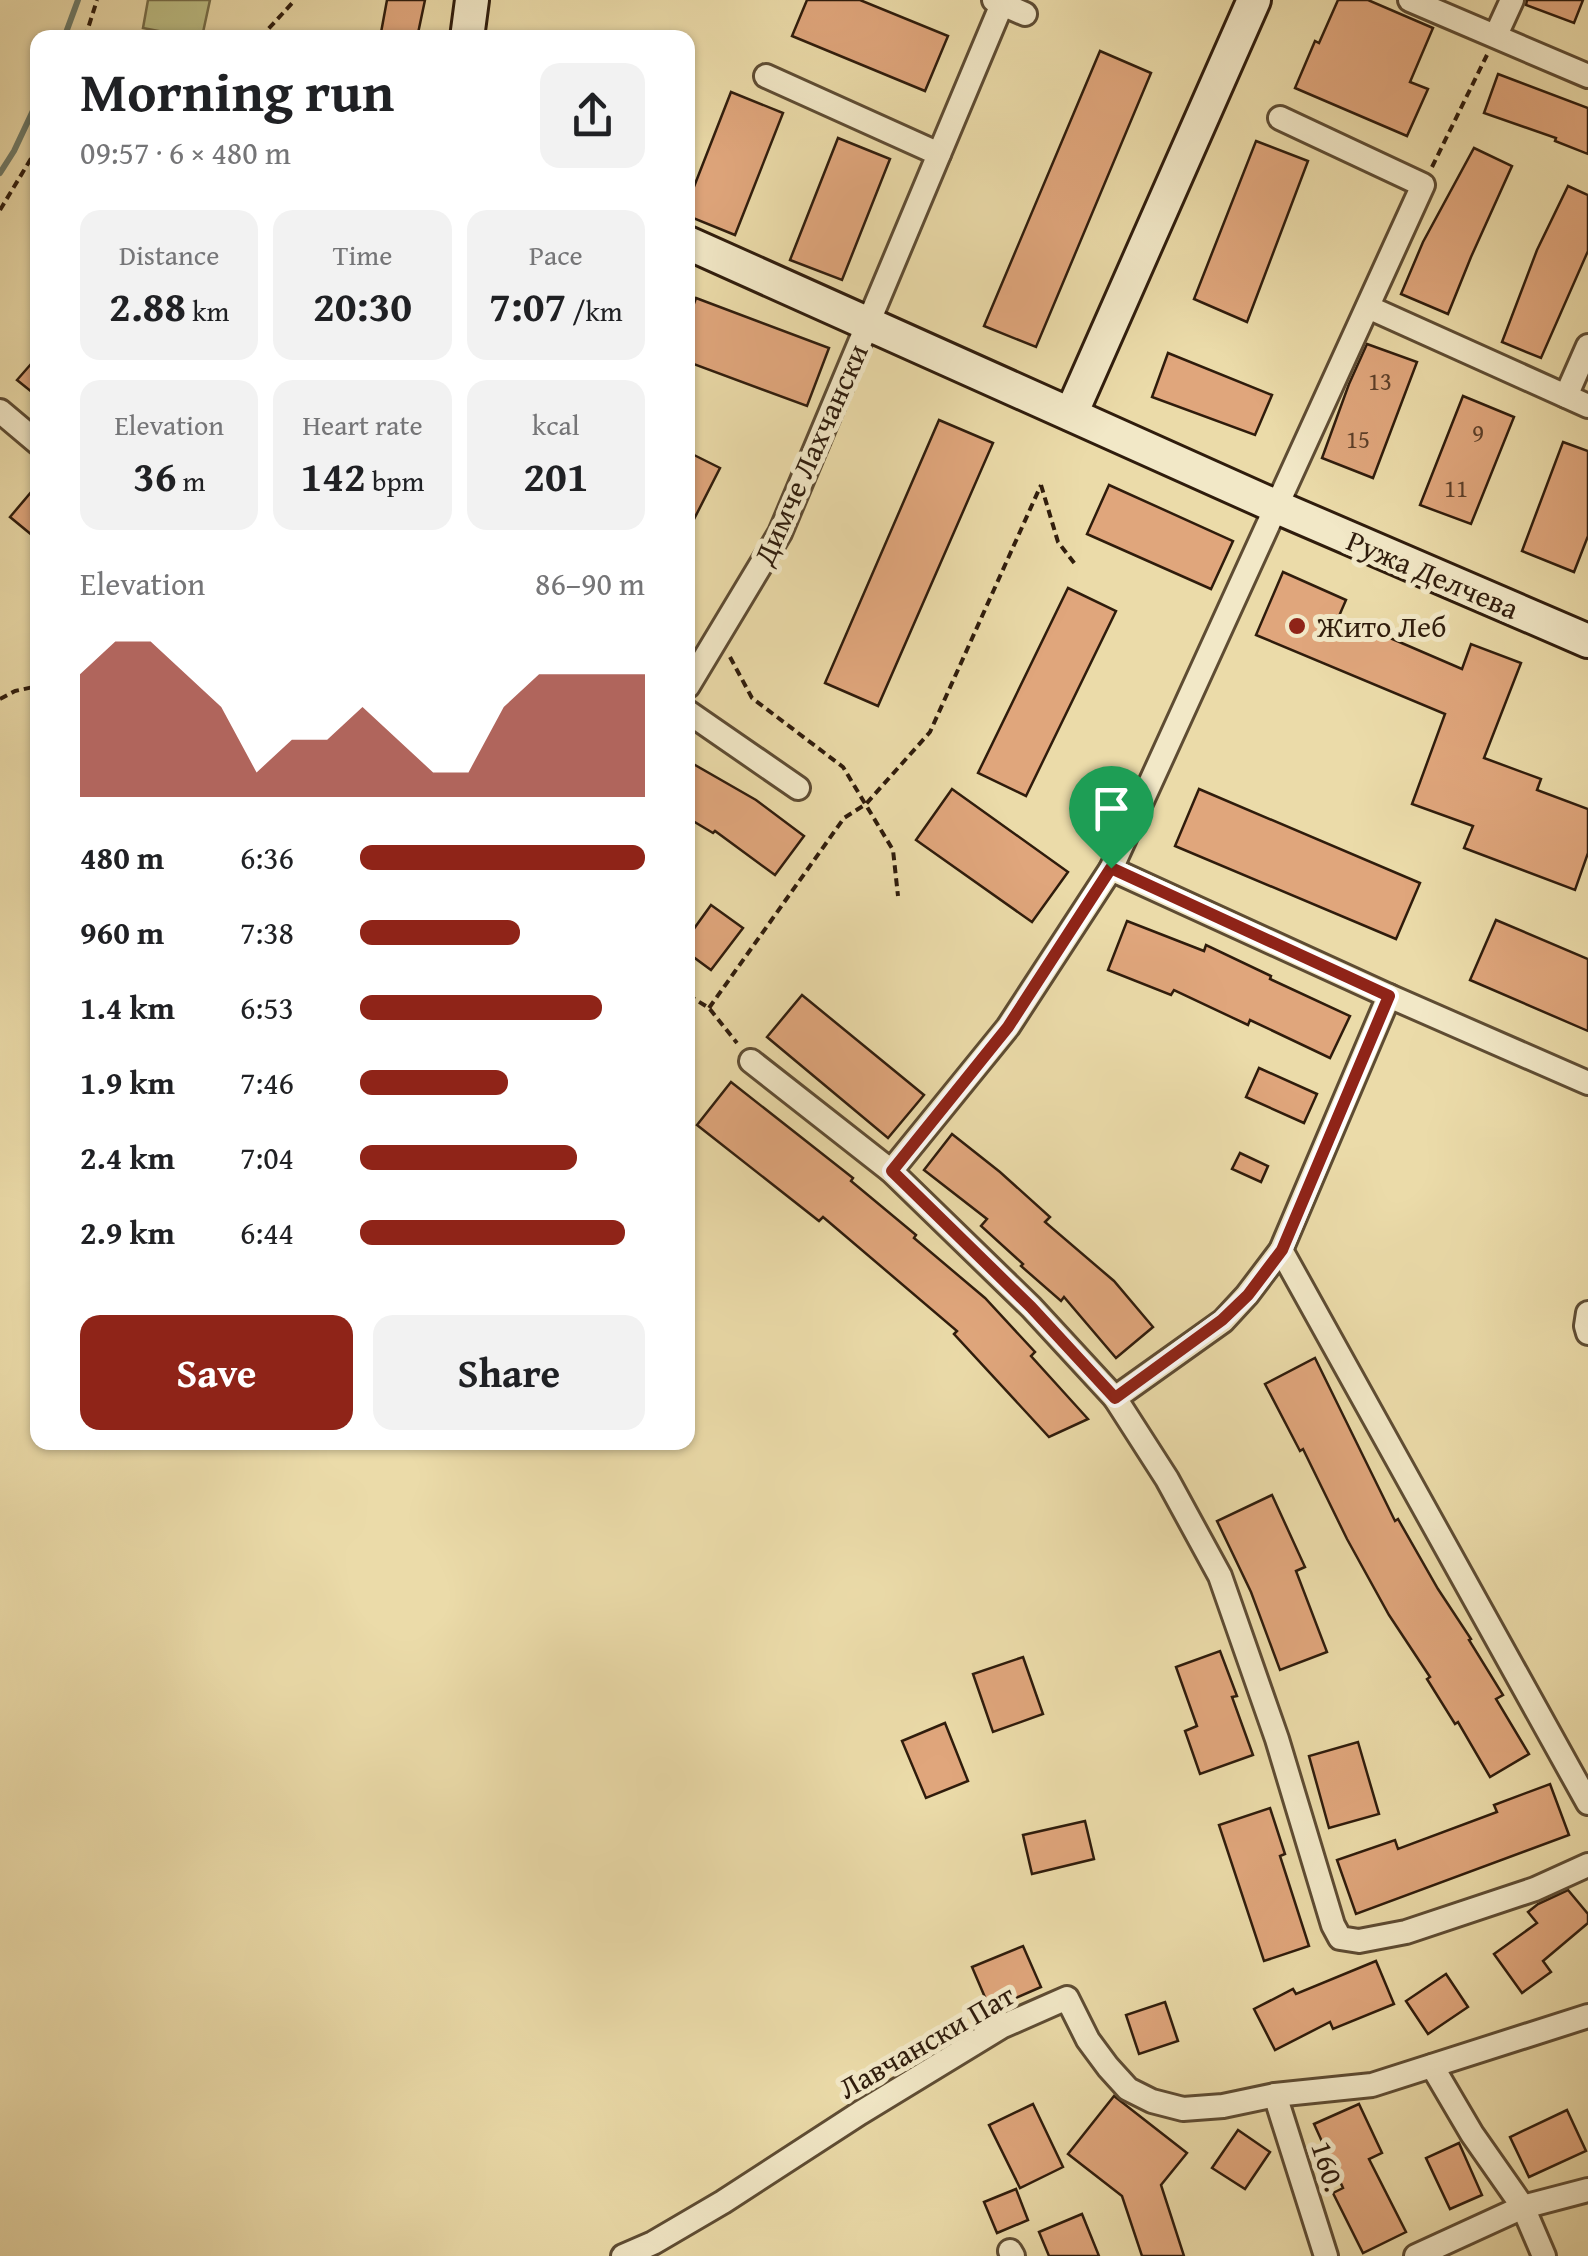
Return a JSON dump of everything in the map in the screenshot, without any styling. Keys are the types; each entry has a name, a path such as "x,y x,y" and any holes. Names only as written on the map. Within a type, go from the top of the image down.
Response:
{"street":[{"path":"468,30 472,0"},
{"path":"1071,414 1254,0"},
{"path":"1410,0 1588,76"},
{"path":"1496,35 1512,0"},
{"path":"998,2 1026,14"},
{"name":"Димче Лахчански","path":"695,674 780,534 939,154 998,2"},
{"path":"766,76 939,154"},
{"path":"892,1171 1008,1027 1111,868 1423,185 1280,118"},
{"name":"Димче Лахчански","path":"695,247 1071,414"},
{"path":"1368,307 1577,401 1588,346"},
{"path":"0,411 30,436"},
{"name":"Ружа Делчева","path":"1071,414 1588,641"},
{"path":"695,717 798,788"},
{"path":"1111,868 1588,1083"},
{"path":"1115,1398 1222,1320 1248,1295 1282,1250 1389,996"},
{"path":"751,1061 892,1171 1031,1307 1115,1398 1167,1479 1220,1576 1340,1938 1358,1942 1406,1932 1536,1888 1588,1865"},
{"path":"1282,1250 1588,1803"},
{"path":"1588,1313 1588,1333"},
{"name":"Лавчански Пат","path":"623,2256 722,2202 1001,2027 1068,1998 1088,2040 1128,2089 1152,2101 1184,2109 1372,2085 1588,2016"},
{"path":"1432,2066 1472,2134 1523,2207 1544,2256"},
{"name":"160.","path":"1275,2095 1326,2256"},
{"path":"1416,2256 1523,2207 1588,2190"}],"path":[{"path":"88,30 97,0"},
{"path":"268,30 296,0"},
{"path":"1423,185 1496,35"},
{"path":"0,210 30,160"},
{"path":"710,1008 844,818 866,804 930,732 1041,486 1058,542 1076,564"},
{"path":"717,636 752,698 843,767 893,850 898,896"},
{"path":"0,699 30,687"},
{"path":"695,999 710,1008 751,1061"}],"green space":[{"path":"148,0 210,0 204,30 143,28"}],"building":[{"path":"387,0 425,0 419,30 381,30"},
{"path":"807,0 860,0 948,36 925,91 792,36"},
{"path":"1338,0 1368,0 1433,28 1410,82 1428,89 1407,136 1295,88"},
{"path":"1527,0 1583,0 1574,23 1526,5"},
{"path":"1100,51 1151,73 1036,347 984,326"},
{"path":"1498,74 1588,108 1588,154 1555,141 1556,138 1484,113"},
{"path":"731,92 783,113 735,235 695,219 695,184"},
{"path":"838,138 890,159 842,280 790,260"},
{"path":"1256,141 1308,161 1247,322 1194,299"},
{"path":"1474,148 1512,166 1448,314 1401,294 1423,242"},
{"path":"1568,186 1588,195 1588,251 1541,358 1502,342 1537,250"},
{"path":"695,301 829,348 807,406 695,365"},
{"path":"1367,344 1417,362 1373,478 1322,458"},
{"path":"1168,353 1272,395 1255,435 1152,397"},
{"path":"30,365 30,391 17,380"},
{"path":"1463,396 1514,417 1471,524 1420,505"},
{"path":"939,420 993,443 878,706 825,683"},
{"path":"1563,442 1588,451 1588,536 1574,572 1522,551"},
{"path":"695,456 720,468 695,517"},
{"path":"1109,485 1233,541 1211,589 1087,534"},
{"path":"30,493 30,533 10,517"},
{"path":"1283,572 1346,600 1339,616 1462,669 1471,644 1521,663 1484,758 1541,779 1537,790 1588,809 1588,853 1575,890 1464,848 1473,826 1412,804 1445,714 1256,635"},
{"path":"1068,588 1116,611 1026,796 978,773"},
{"path":"695,765 756,800 804,836 775,875 695,822"},
{"path":"952,789 1068,872 1032,922 916,840"},
{"path":"1199,789 1420,883 1396,939 1175,846"},
{"path":"711,905 743,928 711,970 695,958 695,927"},
{"path":"1496,920 1588,959 1588,1031 1470,980"},
{"path":"1127,921 1204,951 1206,945 1350,1016 1330,1058 1250,1020 1248,1025 1174,990 1171,995 1108,970"},
{"path":"802,995 924,1095 888,1138 767,1037"},
{"path":"1259,1068 1317,1094 1304,1123 1246,1097"},
{"path":"731,1082 853,1178 851,1181 985,1298 1035,1352 1031,1356 1088,1419 1049,1437 954,1334 957,1331 823,1217 819,1221 697,1125"},
{"path":"952,1134 1050,1217 1045,1222 1114,1281 1153,1327 1116,1358 1064,1297 1061,1301 981,1226 987,1219 924,1170"},
{"path":"1240,1153 1268,1166 1261,1182 1232,1169"},
{"path":"1315,1358 1395,1521 1398,1519 1471,1639 1503,1695 1496,1699 1529,1754 1490,1777 1389,1615 1265,1384"},
{"path":"1272,1495 1305,1567 1296,1571 1327,1652 1280,1670 1251,1592 1217,1521"},
{"path":"1220,1651 1253,1755 1200,1774 1185,1731 1197,1726 1176,1667"},
{"path":"1023,1657 1043,1714 993,1732 973,1674"},
{"path":"945,1723 968,1781 926,1798 902,1741"},
{"path":"1358,1742 1379,1814 1329,1828 1309,1756"},
{"path":"1550,1784 1569,1835 1356,1914 1337,1860 1395,1840 1398,1849 1497,1812 1494,1805"},
{"path":"1270,1808 1285,1854 1280,1856 1309,1946 1264,1961 1219,1825"},
{"path":"1085,1821 1094,1859 1032,1874 1023,1835"},
{"path":"1568,1890 1588,1914 1588,1923 1543,1961 1551,1972 1522,1993 1494,1954 1537,1923 1528,1912"},
{"path":"1023,1946 1041,1987 990,2009 972,1967"},
{"path":"1376,1961 1394,2004 1333,2029 1330,2022 1275,2050 1254,2009 1293,1989 1296,1994"},
{"path":"1446,1974 1468,2007 1428,2034 1406,2001"},
{"path":"1165,2002 1178,2041 1139,2054 1126,2015"},
{"path":"1114,2096 1187,2153 1161,2185 1184,2256 1142,2256 1122,2196 1068,2154"},
{"path":"1033,2104 1063,2167 1020,2188 989,2125"},
{"path":"1359,2104 1382,2153 1369,2159 1406,2232 1363,2253 1333,2193 1343,2188 1314,2124"},
{"path":"1567,2110 1586,2151 1529,2177 1510,2137"},
{"path":"1238,2130 1270,2152 1245,2189 1212,2168"},
{"path":"1459,2143 1482,2195 1450,2209 1426,2158"},
{"path":"1016,2189 1028,2220 997,2233 984,2202"},
{"path":"1082,2214 1099,2256 1049,2256 1039,2232"}],"waterway":[{"path":"67,30 78,0"},
{"path":"0,173 30,117"}],"place":[{"name":"Жито Леб","path":"1297,626"}],"route":[{"path":"1111,868 1389,996 1282,1250 1248,1295 1222,1320 1115,1398 1031,1307 892,1171 1008,1027 1111,868"}]}
